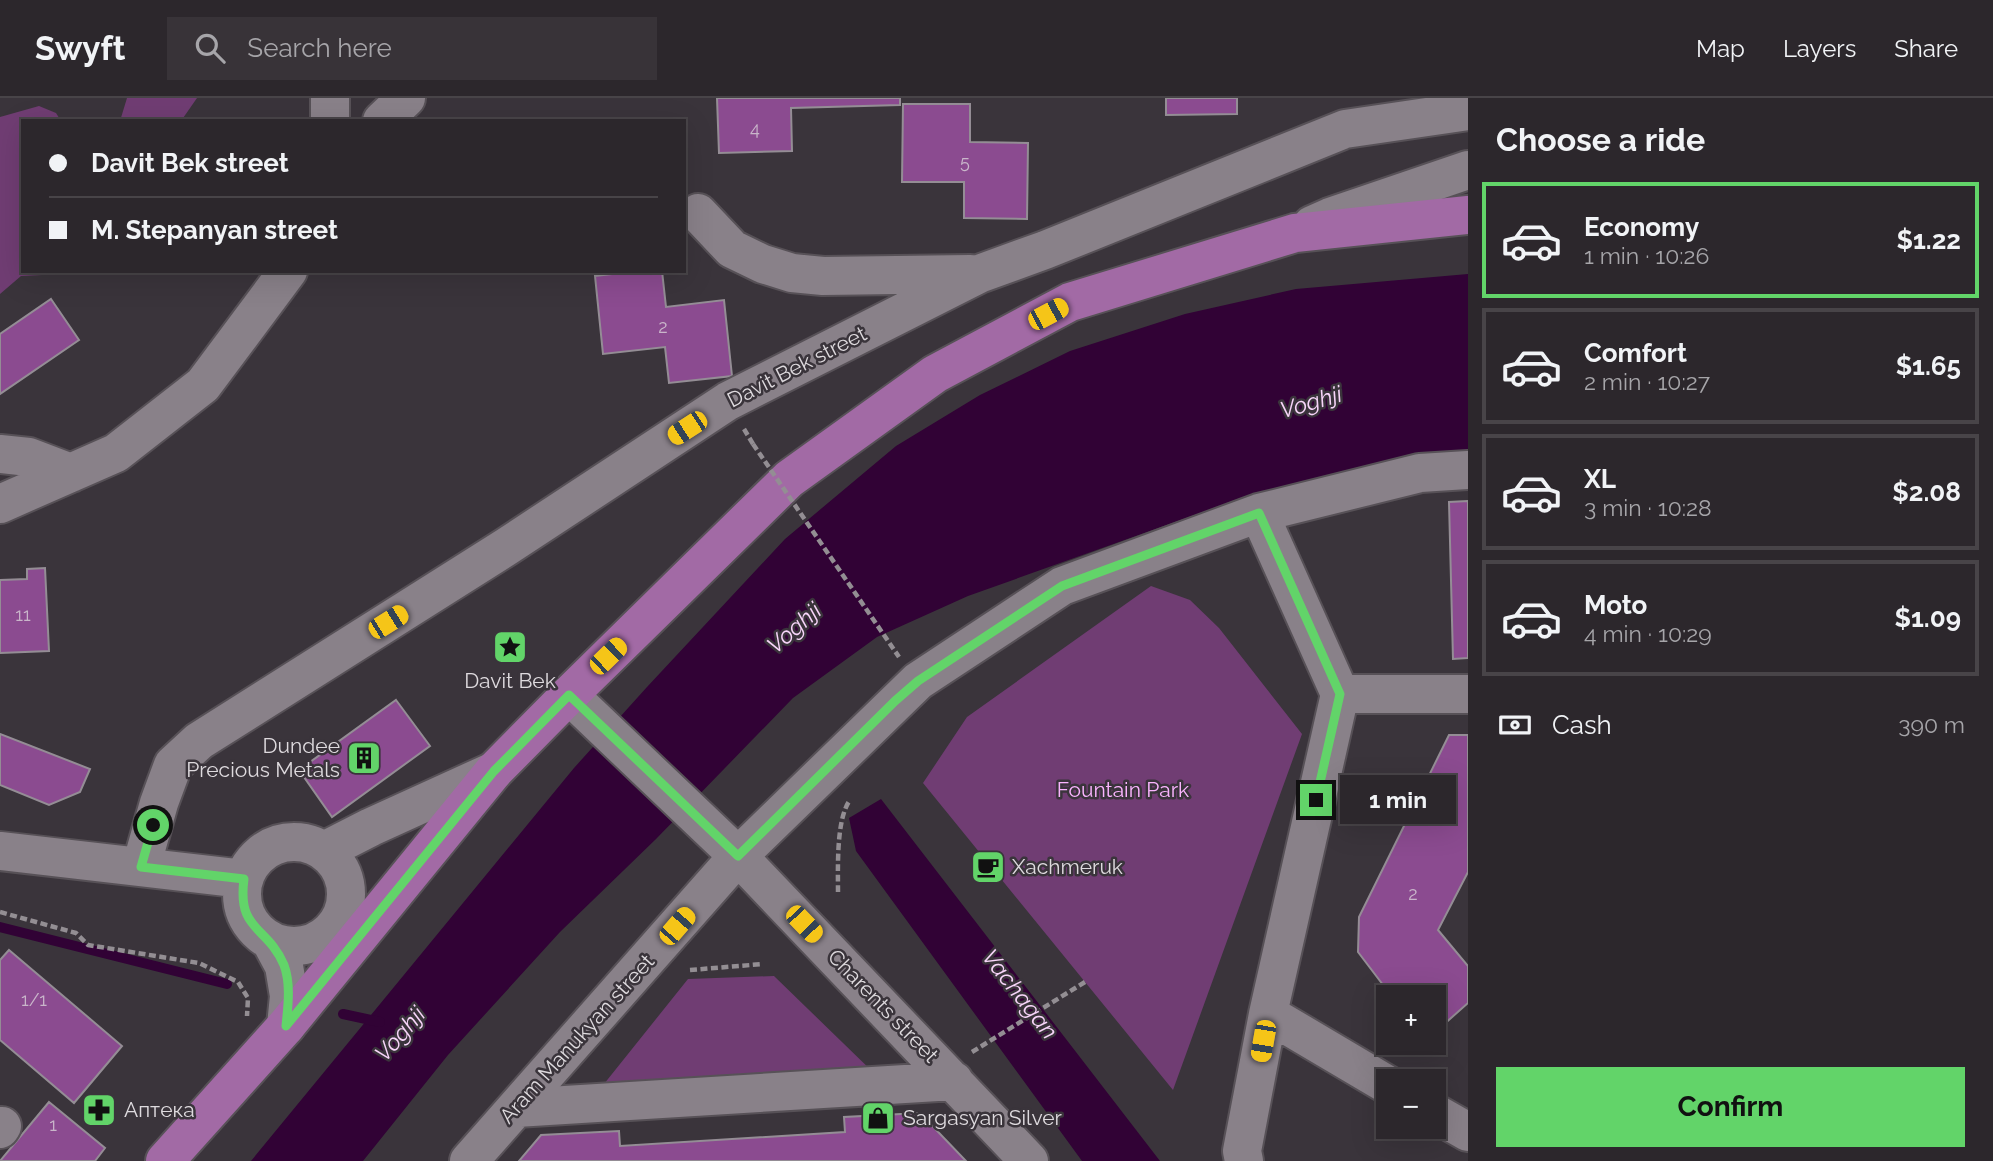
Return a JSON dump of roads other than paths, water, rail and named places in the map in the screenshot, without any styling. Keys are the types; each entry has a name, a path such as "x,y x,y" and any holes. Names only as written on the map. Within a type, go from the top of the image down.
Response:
{"highway":[{"path":"165,1161 286,1026 494,771 579,706 789,479 935,374 1070,302 1296,233 1468,215"}],"street":[{"path":"330,98 330,119"},
{"path":"384,119 406,98"},
{"name":"Davit Bek street","path":"141,867 173,765 199,741 506,547 727,401 979,274 1345,129 1468,111"},
{"path":"1296,233 1330,217 1468,170"},
{"path":"698,213 732,249 763,264 792,273 823,276 979,274"},
{"path":"0,504 116,453 202,385 286,273"},
{"path":"0,454 29,457 71,473"},
{"name":"Aram Manukyan street","path":"469,1161 738,856 918,681 1062,586 1259,513 1420,473 1468,470"},
{"path":"1244,1161 1242,1151 1268,1014 1340,694 1259,513"},
{"path":"1340,694 1468,694"},
{"name":"Charents street","path":"579,706 738,856 1029,1161"},
{"path":"324,851 494,771"},
{"path":"293,841 310,844 324,851 336,863 344,879 346,896 342,913 333,928 319,939 303,945 286,945 270,940 255,929 246,914 242,897 244,879 251,864 262,852 277,844 293,841"},
{"path":"0,851 244,879"},
{"path":"270,940 284,967 289,996 286,1026"},
{"path":"1268,1014 1376,1078"},
{"path":"516,1108 949,1075"},
{"path":"1446,1119 1468,1132"}],"water":[{"name":"Voghji","path":"1468,274 1468,450 1440,452 1217,507 968,596 877,637 793,698 656,839 560,932 448,1055 363,1161 251,1161 574,768 647,687 785,539 896,446 980,395 1070,351 1185,314 1296,289"},
{"name":"Vachagan","path":"881,799 1160,1161 1082,1161 856,851 849,818"}],"waterway":[{"path":"0,927 227,984"},
{"name":"Voghji","path":"343,1014 380,1022"}],"place":[{"name":"Davit Bek","path":"510,647"},
{"name":"Dundee Precious Metals","path":"364,758"},
{"name":"Xachmeruk","path":"988,867"},
{"name":"Аптека","path":"99,1110"},
{"name":"Sargasyan Silver","path":"878,1118"}],"park label":[{"name":"Fountain Park","path":"1123,790"}]}
